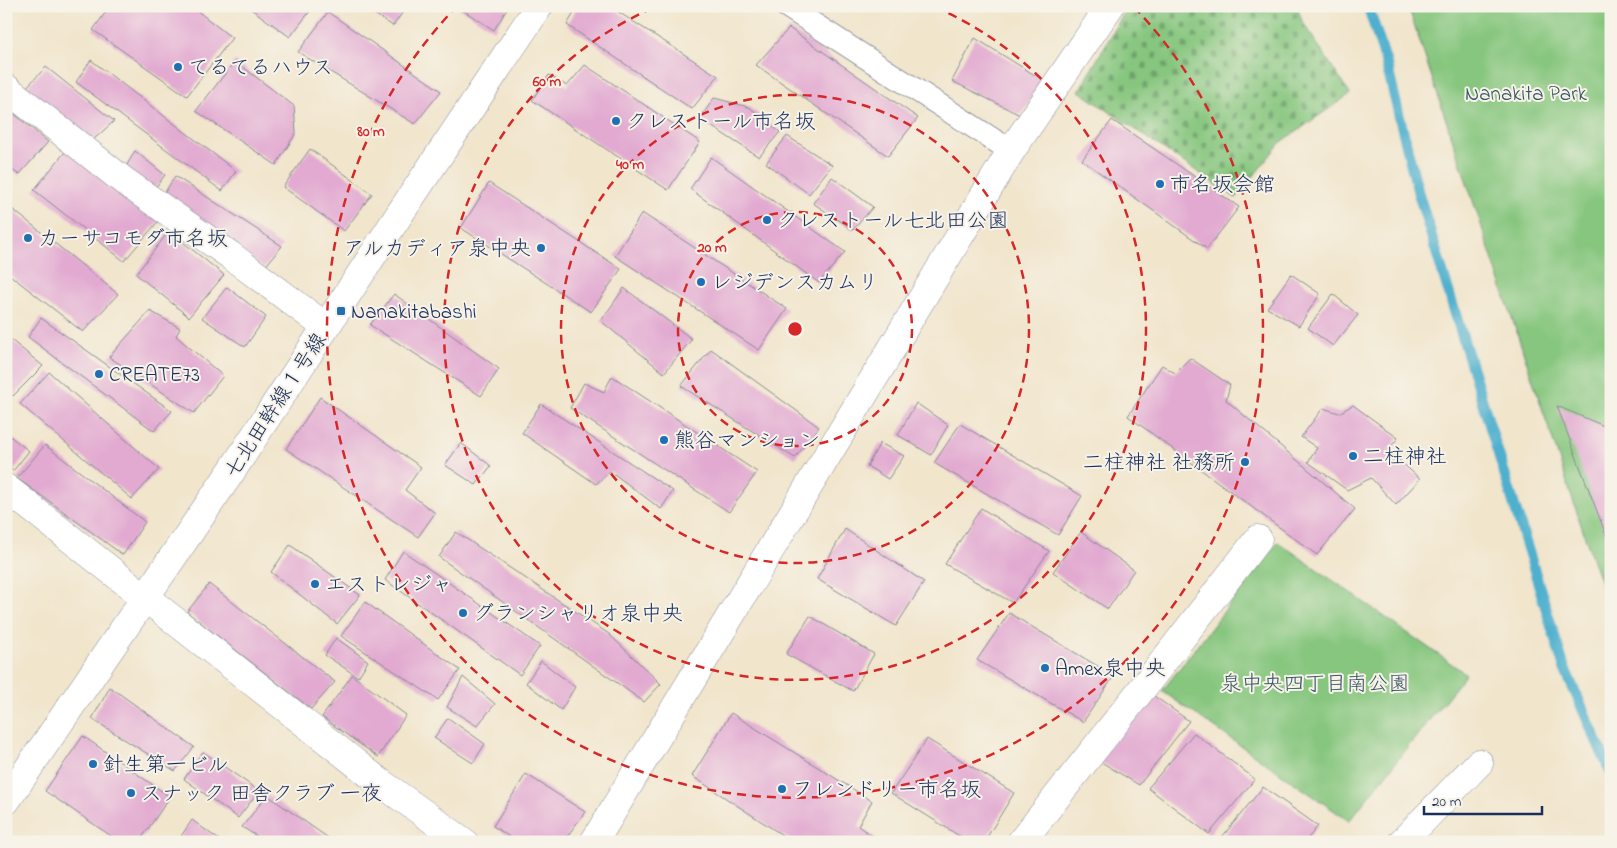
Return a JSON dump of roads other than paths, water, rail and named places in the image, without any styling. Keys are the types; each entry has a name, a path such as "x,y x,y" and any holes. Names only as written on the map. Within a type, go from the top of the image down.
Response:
{"street":[{"name":"七北田幹線１号線","path":"6,801 233,469 401,212 539,6"},
{"path":"594,842 1011,151 1110,6"},
{"path":"6,88 124,181 230,255 326,327"},
{"path":"6,488 381,783 464,842"},
{"path":"1021,842 1258,539"},
{"path":"1402,842 1479,763"}],"lane":[{"path":"786,6 1011,151"}],"waterway":[{"path":"1368,6 1386,62 1418,192 1564,667 1611,773"}],"place":[{"name":"てるてるハウス","path":"178,67"},
{"name":"クレストール市名坂","path":"616,121"},
{"name":"市名坂会館","path":"1160,184"},
{"name":"クレストール七北田公園","path":"767,220"},
{"name":"カーサコモダ市名坂","path":"28,238"},
{"name":"アルカディア泉中央","path":"541,248"},
{"name":"レジデンスカムリ","path":"701,282"},
{"name":"Nanakitabashi","path":"341,311"},
{"name":"CREATE73","path":"99,374"},
{"name":"熊谷マンション","path":"664,440"},
{"name":"二柱神社","path":"1353,456"},
{"name":"二柱神社 社務所","path":"1245,462"},
{"name":"エストレジャ","path":"315,584"},
{"name":"グランシャリオ泉中央","path":"463,613"},
{"name":"Amex泉中央","path":"1045,668"},
{"name":"針生第一ビル","path":"93,764"},
{"name":"フレンドリー市名坂","path":"782,789"},
{"name":"スナック 田舎クラブ 一夜","path":"131,793"}],"park label":[{"name":"Nanakita Park","path":"1526,93"},
{"name":"泉中央四丁目南公園","path":"1315,683"}]}
